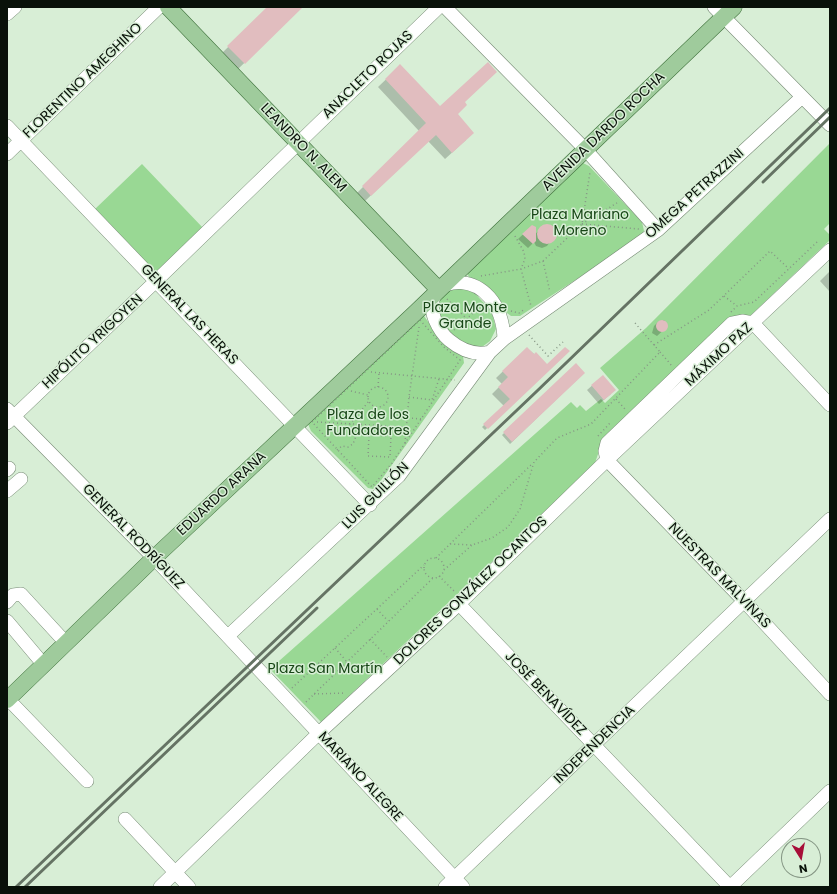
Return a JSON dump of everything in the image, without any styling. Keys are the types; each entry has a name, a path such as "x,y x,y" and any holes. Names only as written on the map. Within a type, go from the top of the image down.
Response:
{"main road":[{"name":"LEANDRO N. ALEM","path":"168,7 441,292"},
{"name":"AVENIDA DARDO ROCHA","path":"441,292 724,10"},
{"name":"EDUARDO ARANA","path":"7,699 154,558 295,426 417,317 441,292"}],"street":[{"path":"7,14 14,7"},
{"name":"FLORENTINO AMEGHINO","path":"7,154 159,7"},
{"name":"ANACLETO ROJAS","path":"297,142 438,7"},
{"path":"445,7 585,149 658,230"},
{"path":"724,10 802,97 827,122"},
{"name":"OMEGA PETRAZZINI","path":"504,339 658,230 802,97"},
{"name":"GENERAL LAS HERAS","path":"7,126 370,505"},
{"name":"HIPÓLITO YRIGOYEN","path":"9,416 156,281 297,142"},
{"name":"MÁXIMO PAZ","path":"607,460 830,250"},
{"path":"490,352 476,354 466,351 447,338 436,322 432,310 434,298 452,283 463,282 481,290 494,304 499,313 503,324 504,339"},
{"path":"753,323 830,405"},
{"name":"LUIS GUILLÓN","path":"228,636 370,505 399,476 471,380 490,352 504,339"},
{"name":"GENERAL RODRÍGUEZ","path":"9,416 154,558 257,666"},
{"name":"NUESTRAS MALVINAS","path":"607,460 744,601 830,694"},
{"name":"DOLORES GONZÁLEZ OCANTOS","path":"160,887 319,733 461,602 607,460"},
{"path":"7,492 21,479"},
{"name":"INDEPENDENCIA","path":"454,884 594,746 830,519"},
{"path":"7,602 13,595 21,594 66,643"},
{"name":"JOSÉ BENAVÍDEZ","path":"461,602 594,746 730,887"},
{"path":"7,621 44,665"},
{"name":"MARIANO ALEGRE","path":"257,666 454,884"},
{"path":"7,699 87,781"},
{"path":"730,887 830,791"},
{"path":"125,819 189,887"}],"path":[{"path":"587,169 595,177"},
{"path":"582,224 590,172"},
{"path":"475,277 521,269 543,261 582,224 617,203 613,198"},
{"path":"582,224 641,229"},
{"path":"636,224 641,229"},
{"path":"635,234 641,229"},
{"path":"512,232 524,252 525,259 521,269 531,305 533,319 528,333 548,356 563,342"},
{"path":"724,296 737,306 754,302 818,241"},
{"path":"654,345 709,310 770,251 789,270"},
{"path":"543,261 550,293"},
{"path":"441,292 467,319"},
{"path":"451,333 484,304"},
{"path":"509,310 518,313 531,305"},
{"path":"312,422 364,372 417,317"},
{"path":"405,443 417,317"},
{"path":"312,422 372,487 422,419 432,400 460,360 444,347 417,317"},
{"path":"635,323 672,366"},
{"path":"436,558 557,438 591,424 660,352"},
{"path":"364,372 471,380"},
{"path":"378,387 379,373"},
{"path":"432,400 439,378"},
{"path":"378,387 388,392 388,402 379,408 373,406 369,401 368,394 372,389 378,387"},
{"path":"345,390 368,394"},
{"path":"409,397 432,400"},
{"path":"350,424 369,401"},
{"path":"408,418 422,419"},
{"path":"312,422 407,426"},
{"path":"337,450 342,446 351,446 355,442 356,436 351,429 350,424"},
{"path":"380,435 381,426"},
{"path":"369,434 380,435 391,436 390,457 368,456 369,434"},
{"path":"296,710 433,578 440,576 443,570 472,545 492,538 508,527 520,509 534,462"},
{"path":"450,544 472,545"},
{"path":"296,694 291,689 430,558 436,558 443,564 443,570"},
{"path":"424,565 427,575 433,578"},
{"path":"440,576 461,602"},
{"path":"377,609 388,621"},
{"path":"370,639 394,664"},
{"path":"334,648 347,662"},
{"path":"314,694 347,693 342,698"}],"green space":[{"name":"Plaza San Martín","path":"830,143 830,223 824,229 830,235 830,240 751,315 730,317 603,439 594,466 321,722 270,669 571,402 577,408 580,405 586,411 601,399 605,403 619,390 600,368 646,328"},
{"name":"Plaza Mariano Moreno","path":"583,163 589,166 642,222 644,231 637,240 520,316 511,316 503,310 480,285 469,277 467,273 575,166"},
{"path":"142,164 204,229 157,274 95,209"},
{"name":"Plaza Monte Grande","path":"456,286 472,290 492,312 496,329 490,341 482,347 469,347 447,333 437,308 443,292"},
{"name":"Plaza de los Fundadores","path":"424,316 447,345 463,356 464,363 377,486 373,489 368,488 311,431 308,424 420,317"}],"building":[{"path":"267,7 302,8 245,64 227,46"},
{"path":"488,62 497,72 465,102 467,105 458,114 474,133 452,153 436,135 371,196 362,186 426,123 385,79 400,64 440,106"},
{"path":"547,224 554,227 557,234 554,241 547,244 540,241 537,234 540,227"},
{"path":"532,225 536,227 536,241 533,244 522,234"},
{"path":"664,320 667,321 667,331 660,332 657,331 656,324 657,321"},
{"path":"527,347 534,354 536,352 547,364 565,347 570,351 488,429 483,424 510,399 498,387 508,377 502,371"},
{"path":"576,363 585,373 512,442 503,432"},
{"path":"603,375 616,390 604,400 591,385"}],"railway":[{"path":"16,887 536,392 830,108"},
{"path":"763,182 830,117"},
{"path":"25,887 317,608"}]}
